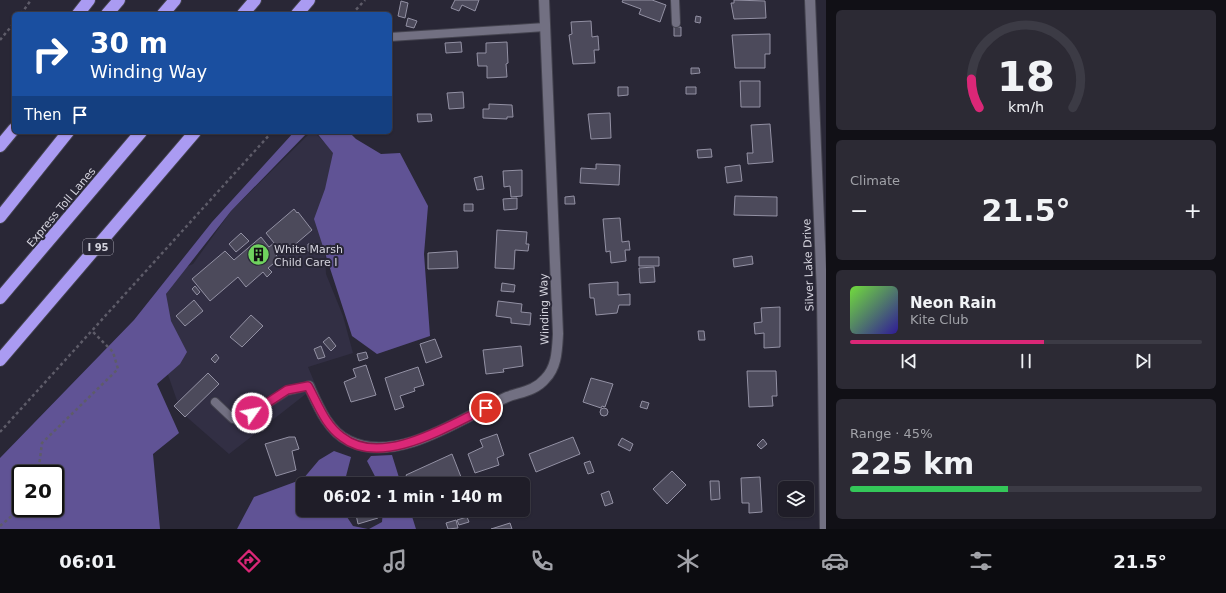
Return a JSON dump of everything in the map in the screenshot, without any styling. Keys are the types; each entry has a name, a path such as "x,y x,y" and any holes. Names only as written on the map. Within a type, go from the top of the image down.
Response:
{"highway":[{"path":"80,12 89,0"},
{"path":"109,12 119,0"},
{"path":"165,12 175,0"},
{"path":"244,12 255,0"},
{"path":"299,12 309,0"},
{"path":"0,146 12,131"},
{"path":"0,217 66,134"},
{"name":"Express Toll Lanes","path":"0,298 139,134"},
{"name":"I 95","path":"0,360 193,134"}],"street":[{"name":"Winding Way","path":"308,386 324,416 342,437 358,445 390,448 414,441 509,397 533,388 545,380 551,372 555,363 558,334 544,0"},
{"name":"Silver Lake Drive","path":"810,0 822,294 825,529"}],"lane":[{"path":"675,0 676,23"},
{"path":"392,37 545,27"},
{"path":"216,402 233,419 242,420 287,390 308,386"}],"path":[{"path":"22,12 31,0"},
{"path":"354,12 365,0"},
{"path":"0,40 12,25"},
{"path":"0,432 270,134"},
{"path":"39,465 42,443 118,369 113,352 92,331"},
{"path":"0,526 12,516"}],"shaded area":[{"path":"292,134 306,134 231,211 166,294 171,321 187,352 180,364 157,384 179,433 153,454 160,529 0,529 0,458 134,320 212,222"},
{"path":"309,134 316,134 338,156 323,215 326,274 343,316 353,353 308,367 316,386 229,454 181,412 160,352 166,294 186,267 193,264 231,211"},
{"path":"318,134 351,134 356,139 381,154 400,153 428,206 424,254 430,336 377,354 352,336 314,219 325,189 333,153"},
{"path":"334,451 351,457 346,477 305,477 319,460"},
{"path":"392,455 399,477 375,477 367,461 371,456"},
{"path":"296,482 296,517 347,517 353,526 368,529 237,529 254,497"},
{"path":"382,517 412,517 416,529 369,529 382,522"}],"building":[{"path":"455,0 479,0 475,11 462,5 459,11 451,8"},
{"path":"623,0 652,0 666,5 660,22 639,14 641,9 622,2"},
{"path":"734,0 765,1 766,18 734,19 731,3 734,3"},
{"path":"401,1 408,3 405,18 398,16"},
{"path":"696,16 701,17 700,23 695,22"},
{"path":"408,18 417,21 414,28 406,26"},
{"path":"591,21 592,37 598,36 599,50 594,50 595,63 573,64 569,35 572,34 571,22"},
{"path":"674,27 681,27 681,36 674,36"},
{"path":"770,34 770,54 765,54 765,68 735,68 732,35"},
{"path":"461,42 462,52 446,53 445,43"},
{"path":"507,42 507,77 487,78 487,66 478,66 477,53 486,53 486,43"},
{"path":"691,68 699,68 700,73 691,74"},
{"path":"740,81 760,81 760,107 741,107"},
{"path":"618,87 628,87 628,95 618,96"},
{"path":"686,87 696,87 696,94 686,94"},
{"path":"463,92 464,108 449,109 447,93"},
{"path":"489,104 512,105 513,117 507,117 507,119 483,118 483,109 489,109"},
{"path":"610,113 611,138 591,139 588,114"},
{"path":"417,114 431,114 432,121 418,122"},
{"path":"770,124 773,162 748,164 747,153 753,153 751,125"},
{"path":"711,149 712,157 698,158 697,150"},
{"path":"596,164 620,165 619,185 580,183 581,168 596,169"},
{"path":"740,165 742,181 727,183 725,167"},
{"path":"522,170 522,196 511,197 510,186 504,187 503,171"},
{"path":"482,176 484,189 477,190 474,178"},
{"path":"574,196 575,204 565,204 565,197"},
{"path":"735,196 777,197 777,216 734,215"},
{"path":"517,198 517,209 504,210 503,199"},
{"path":"464,204 473,204 473,211 464,211"},
{"name":"White Marsh Child Care I","path":"294,209 312,230 284,254 281,251 276,255 279,259 268,268 272,272 267,277 263,272 246,287 238,277 210,301 192,279 225,251 234,260 261,237 269,247 274,243 266,233"},
{"path":"620,218 622,242 629,241 630,250 625,250 626,261 611,263 610,251 606,252 603,219"},
{"path":"497,230 527,232 526,244 529,244 528,251 515,250 514,269 495,268"},
{"path":"241,233 249,241 236,252 229,244"},
{"path":"308,244 314,244 314,251 308,251"},
{"path":"457,251 458,268 428,269 428,253"},
{"path":"752,256 753,264 734,267 733,259"},
{"path":"639,257 659,257 659,266 639,266"},
{"path":"654,267 655,282 640,283 639,268"},
{"path":"618,282 618,295 630,294 630,305 619,305 617,313 596,315 594,298 590,298 589,284"},
{"path":"502,283 515,285 514,292 501,291"},
{"path":"195,286 200,292 197,295 192,289"},
{"path":"194,300 203,311 185,326 176,316"},
{"path":"498,301 522,304 521,312 531,313 530,325 511,323 511,318 496,316"},
{"path":"780,307 780,347 764,348 764,333 755,334 754,323 762,322 761,308"},
{"path":"251,315 263,326 242,347 230,337"},
{"path":"698,331 704,331 705,340 699,340"},
{"path":"329,337 336,346 331,351 323,342"},
{"path":"435,339 442,357 426,363 420,344"},
{"path":"321,346 325,357 318,359 314,349"},
{"path":"521,346 523,366 503,369 504,372 486,374 483,350"},
{"path":"366,352 368,358 359,361 357,354"},
{"path":"216,354 219,358 215,363 211,359"},
{"path":"366,365 376,395 351,402 344,382 356,377 353,369"},
{"path":"418,367 424,385 414,388 415,391 400,396 404,407 395,410 385,378"},
{"path":"747,371 776,371 777,396 772,396 773,406 749,407"},
{"path":"208,373 219,384 185,417 174,406"},
{"path":"591,378 613,384 605,407 602,406 601,408 583,402"},
{"path":"642,401 649,403 647,409 640,407"},
{"path":"602,408 606,408 608,412 606,416 602,416 600,414 600,410"},
{"path":"497,434 504,455 497,458 499,465 475,473 468,454 483,447 480,440"},
{"path":"289,437 295,437 299,449 292,451 296,470 276,476 265,444"},
{"path":"573,437 580,454 536,472 529,454"},
{"path":"622,438 633,444 630,451 618,445"},
{"path":"763,439 767,444 761,449 757,445"},
{"path":"452,454 461,477 407,477 406,475"},
{"path":"590,461 594,472 588,474 584,463"},
{"path":"672,471 686,485 667,504 653,489"},
{"path":"760,477 762,512 749,513 749,503 742,503 741,478"},
{"path":"710,481 719,481 720,499 711,500"},
{"path":"609,491 613,503 605,506 601,494"},
{"path":"356,517 378,517 378,518 358,524"},
{"path":"467,517 469,522 459,525 457,520"},
{"path":"456,520 458,528 448,529 446,523"},
{"path":"510,523 512,529 491,529"}],"place":[{"name":"White Marsh Child Care I","path":"258,255"}],"route":[{"path":"252,413 287,390 308,386 329,424 342,437 349,442 358,445 390,448 414,441 486,408"}]}
